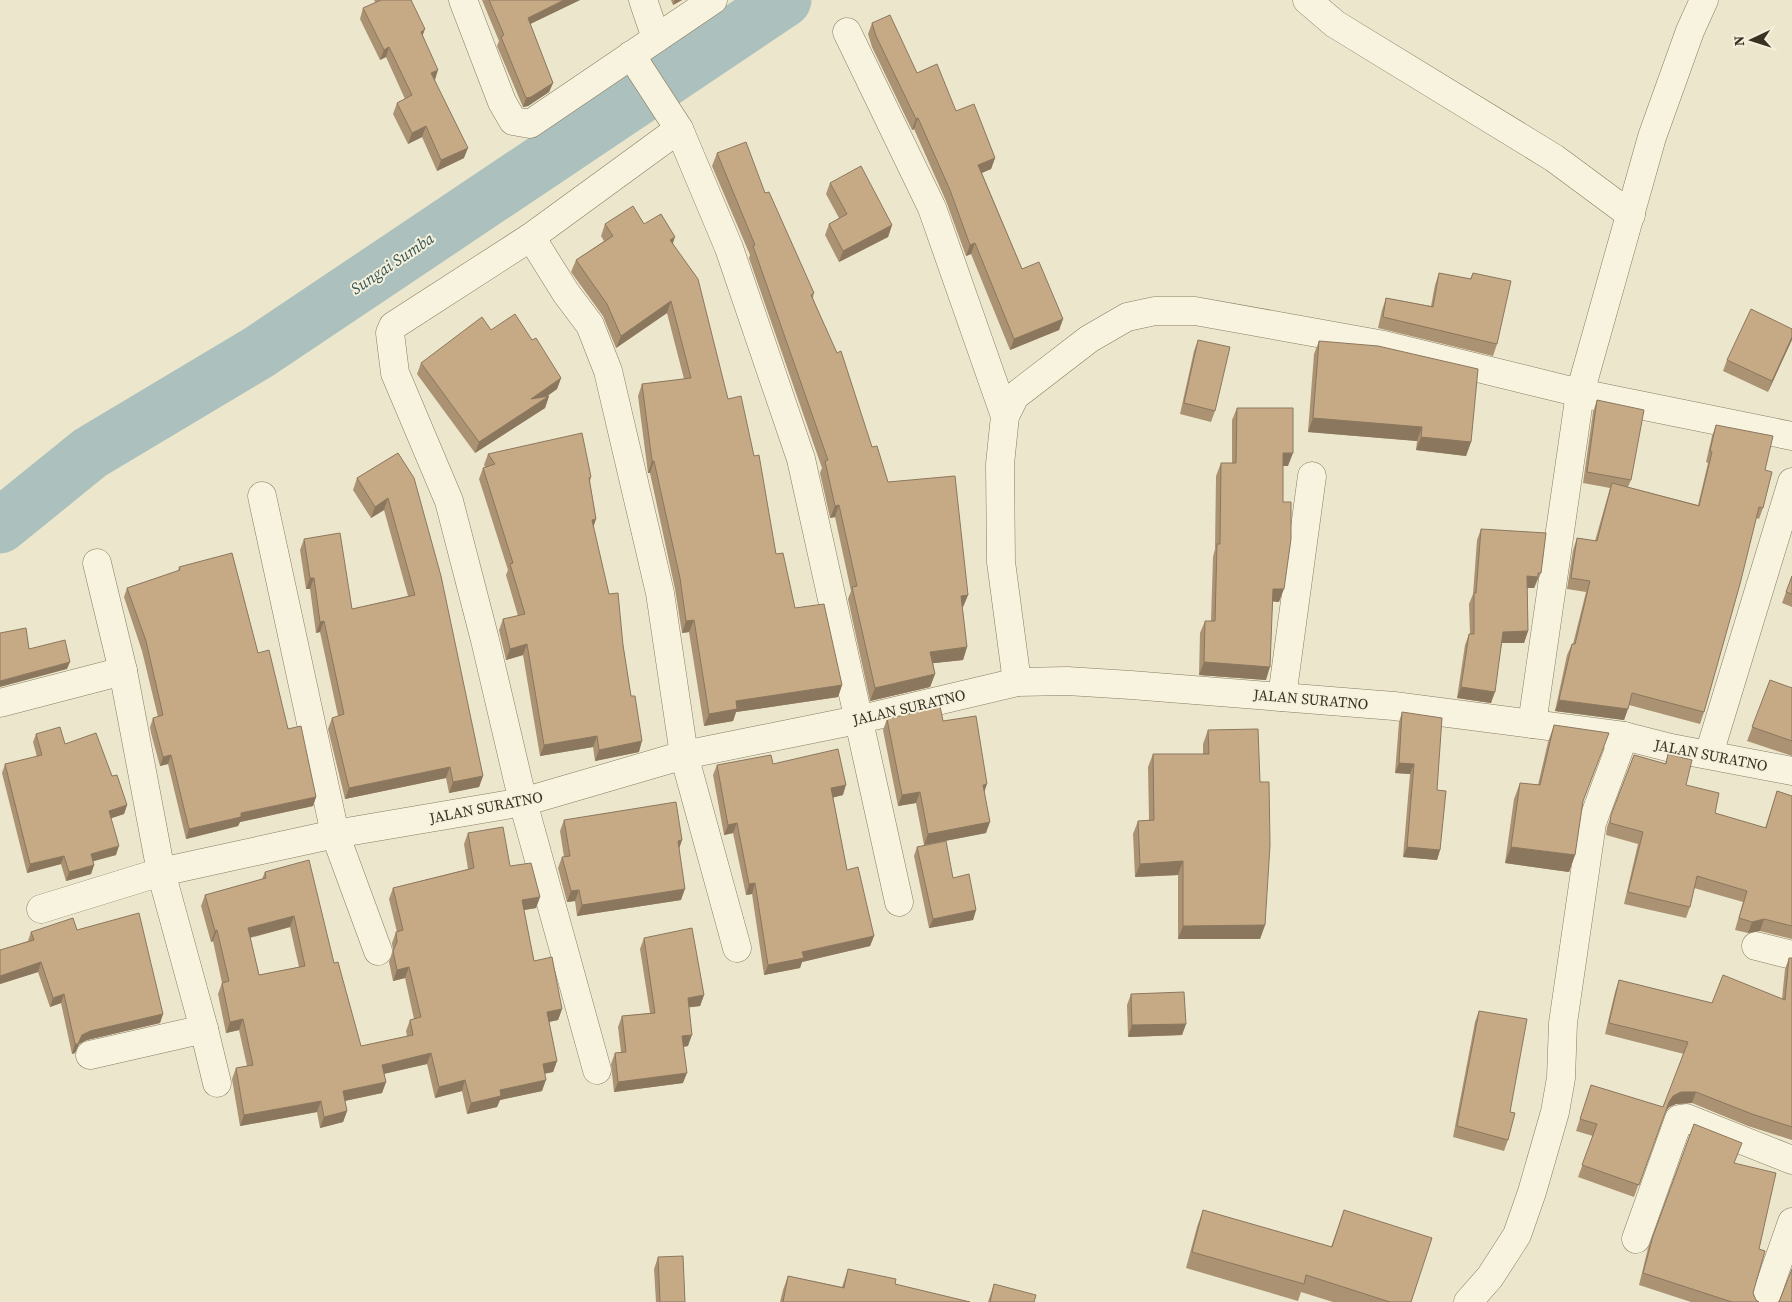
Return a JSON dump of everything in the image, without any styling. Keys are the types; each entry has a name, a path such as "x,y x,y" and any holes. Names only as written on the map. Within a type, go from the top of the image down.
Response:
{"street":[{"path":"463,0 502,102 513,121 530,124 636,61 656,38 713,0"},
{"path":"643,0 656,38"},
{"path":"1307,0 1334,24 1554,158 1631,215"},
{"path":"1532,724 1580,393 1652,138 1690,31 1704,0"},
{"path":"847,32 932,208 1005,416"},
{"path":"636,61 674,120 729,248 801,459 857,720 899,902"},
{"path":"597,1070 522,802 485,640 450,501 394,372 390,333 393,326 531,237 674,120"},
{"path":"531,237 566,292 590,325 608,371 660,593 684,755 737,948"},
{"path":"1018,682 1000,562 1000,464 1005,416 1015,396 1089,339 1127,317 1155,311 1194,311 1384,345 1580,393 1792,436"},
{"path":"1282,697 1312,476"},
{"path":"1709,754 1792,482"},
{"path":"262,496 335,834 378,950"},
{"path":"97,563 123,671 161,872 217,1083"},
{"path":"0,703 123,671"},
{"name":"JALAN SURATNO","path":"41,909 161,872 335,834 522,802 684,755 857,720 1018,682 1095,683 1394,706 1624,736 1671,748 1792,771"},
{"path":"1468,1302 1490,1277 1517,1235 1532,1192 1555,1112 1561,1078 1563,1023 1592,822 1624,736"},
{"path":"1756,946 1792,955"},
{"path":"90,1055 204,1029"},
{"path":"1636,1239 1679,1119 1686,1118 1792,1160"},
{"path":"1764,1302 1792,1222"}],"building":[{"path":"381,0 411,0 425,29 421,32 438,70 431,73 468,148 441,160 426,126 412,133 397,103 412,95 389,47 384,50 363,8"},
{"path":"489,0 564,0 528,18 553,83 531,97 526,98 501,37 504,35"},
{"path":"890,15 917,73 937,64 956,111 974,104 995,158 978,165 1022,269 1039,262 1063,319 1014,339 975,243 970,245 950,190 918,118 916,119 876,36 872,23"},
{"path":"746,142 765,193 769,192 814,293 811,295 837,353 841,351 872,447 877,446 888,482 955,476 968,595 961,596 967,647 930,652 935,674 875,688 852,587 857,586 839,505 835,506 825,461 828,460 753,246 755,245 717,153"},
{"path":"861,166 892,225 843,251 829,224 847,214 830,183"},
{"path":"633,206 644,224 661,214 675,237 670,240 698,279 728,399 741,396 754,456 759,455 776,554 783,553 795,608 824,604 842,685 736,701 737,709 709,714 694,620 686,621 680,578 654,461 652,461 642,384 691,378 671,301 621,336 607,304 576,260 613,236 605,224"},
{"path":"1439,273 1471,279 1473,273 1511,281 1497,344 1383,317 1386,298 1433,307"},
{"path":"1751,309 1792,329 1792,337 1772,381 1727,360"},
{"path":"515,314 532,340 536,338 561,378 531,399 549,396 479,442 421,363 482,317 491,330"},
{"path":"1198,340 1230,347 1215,411 1184,403"},
{"path":"1319,341 1378,346 1478,369 1471,442 1421,437 1422,427 1313,418"},
{"path":"1597,400 1644,410 1631,480 1587,472"},
{"path":"1237,408 1293,408 1293,453 1283,453 1283,502 1291,502 1291,539 1284,589 1273,589 1270,667 1204,662 1205,621 1215,621 1217,544 1220,544 1221,463 1236,463"},
{"path":"1716,425 1773,436 1765,470 1772,472 1763,508 1759,507 1740,584 1704,712 1632,693 1628,709 1559,700 1572,644 1575,644 1590,581 1571,578 1577,538 1597,541 1612,483 1699,506 1712,452 1710,451"},
{"path":"582,433 591,477 589,478 596,519 592,520 609,594 618,593 623,645 631,696 635,696 642,741 599,750 597,736 544,745 527,644 510,649 503,619 525,614 510,564 513,563 483,468 495,464 488,454"},
{"path":"398,453 414,478 441,576 483,776 453,782 450,767 349,788 332,718 344,714 324,621 320,622 314,578 310,578 304,539 340,533 352,609 415,595 388,498 375,507 357,478"},
{"path":"1481,529 1546,533 1541,573 1538,573 1538,577 1527,576 1528,631 1503,632 1495,692 1461,687 1469,634 1474,634 1474,593 1476,593"},
{"path":"232,553 258,653 269,650 288,729 301,726 316,797 241,813 241,817 189,829 171,755 163,757 154,723 153,718 163,715 146,641 127,588 180,570 179,567"},
{"path":"1792,576 1792,594 1786,592"},
{"path":"26,628 29,649 65,640 70,662 0,681 0,633"},
{"path":"1770,680 1792,688 1792,741 1752,727"},
{"path":"940,706 943,721 976,716 987,784 983,785 990,822 928,834 920,792 902,795 887,719"},
{"path":"1402,712 1442,718 1437,790 1446,791 1440,850 1407,847 1414,764 1399,763"},
{"path":"1554,725 1609,733 1583,801 1575,855 1511,847 1520,783 1540,785"},
{"path":"60,727 65,744 96,733 112,776 117,775 127,805 109,811 119,846 91,854 94,865 69,872 64,856 30,864 5,764 42,755 36,734"},
{"path":"1258,729 1260,782 1269,782 1270,845 1265,925 1183,926 1183,861 1140,864 1138,821 1154,820 1153,754 1209,754 1208,730"},
{"path":"838,749 846,785 831,788 847,870 858,867 874,936 802,952 804,958 768,965 755,883 749,884 737,823 728,825 717,765 771,755 773,764"},
{"path":"1668,754 1692,760 1686,785 1719,793 1715,813 1766,828 1777,791 1792,796 1792,926 1764,919 1752,922 1739,918 1747,891 1697,876 1690,907 1628,892 1643,832 1610,823 1611,815 1634,755 1666,764"},
{"path":"676,802 682,840 678,841 685,889 582,905 579,890 571,891 562,857 570,856 564,820"},
{"path":"503,827 510,866 531,863 540,897 522,900 534,961 552,957 562,1009 547,1012 557,1061 543,1064 546,1080 500,1090 501,1096 471,1103 465,1080 439,1087 431,1053 382,1065 386,1082 343,1091 347,1111 324,1117 321,1101 244,1115 236,1068 253,1065 243,1019 230,1022 222,983 229,981 217,930 215,931 205,895 266,878 265,872 309,860 334,963 338,962 361,1046 413,1035 410,1020 421,1017 409,967 397,970 393,951 397,942 396,932 403,930 393,888 474,868 468,833","holes":["294,916 305,966 259,975 248,928"]},
{"path":"946,841 953,878 969,874 976,910 933,919 917,847"},
{"path":"139,913 163,1014 90,1031 82,1035 78,1044 75,1044 64,994 53,998 41,962 0,976 0,950 34,940 31,932 73,918 77,930"},
{"path":"692,928 704,995 688,998 692,1035 682,1036 687,1073 618,1082 615,1053 626,1052 622,1016 655,1013 644,938"},
{"path":"1789,958 1792,958 1792,1127 1696,1092 1681,1092 1673,1096 1669,1102 1639,1185 1582,1165 1597,1124 1580,1119 1591,1085 1663,1107 1688,1042 1609,1023 1619,980 1712,1003 1723,975 1785,1000"},
{"path":"1184,992 1186,1024 1132,1025 1131,994"},
{"path":"1479,1011 1527,1019 1510,1112 1515,1113 1508,1140 1457,1126"},
{"path":"1694,1124 1742,1143 1734,1163 1776,1173 1759,1249 1765,1251 1753,1293 1759,1302 1732,1302 1643,1273 1653,1236"},
{"path":"1203,1210 1332,1247 1344,1210 1432,1238 1411,1302 1390,1302 1306,1275 1304,1284 1192,1252"},
{"path":"683,1256 685,1302 660,1302 658,1257"},
{"path":"848,1269 896,1279 895,1284 970,1302 783,1302 788,1276 844,1288"},
{"path":"1792,1269 1792,1302 1779,1302"},
{"path":"994,1284 1036,1295 1034,1302 990,1302"}],"waterway":[{"name":"Sungai Sumba","path":"0,526 90,453 259,352 784,0"}]}
